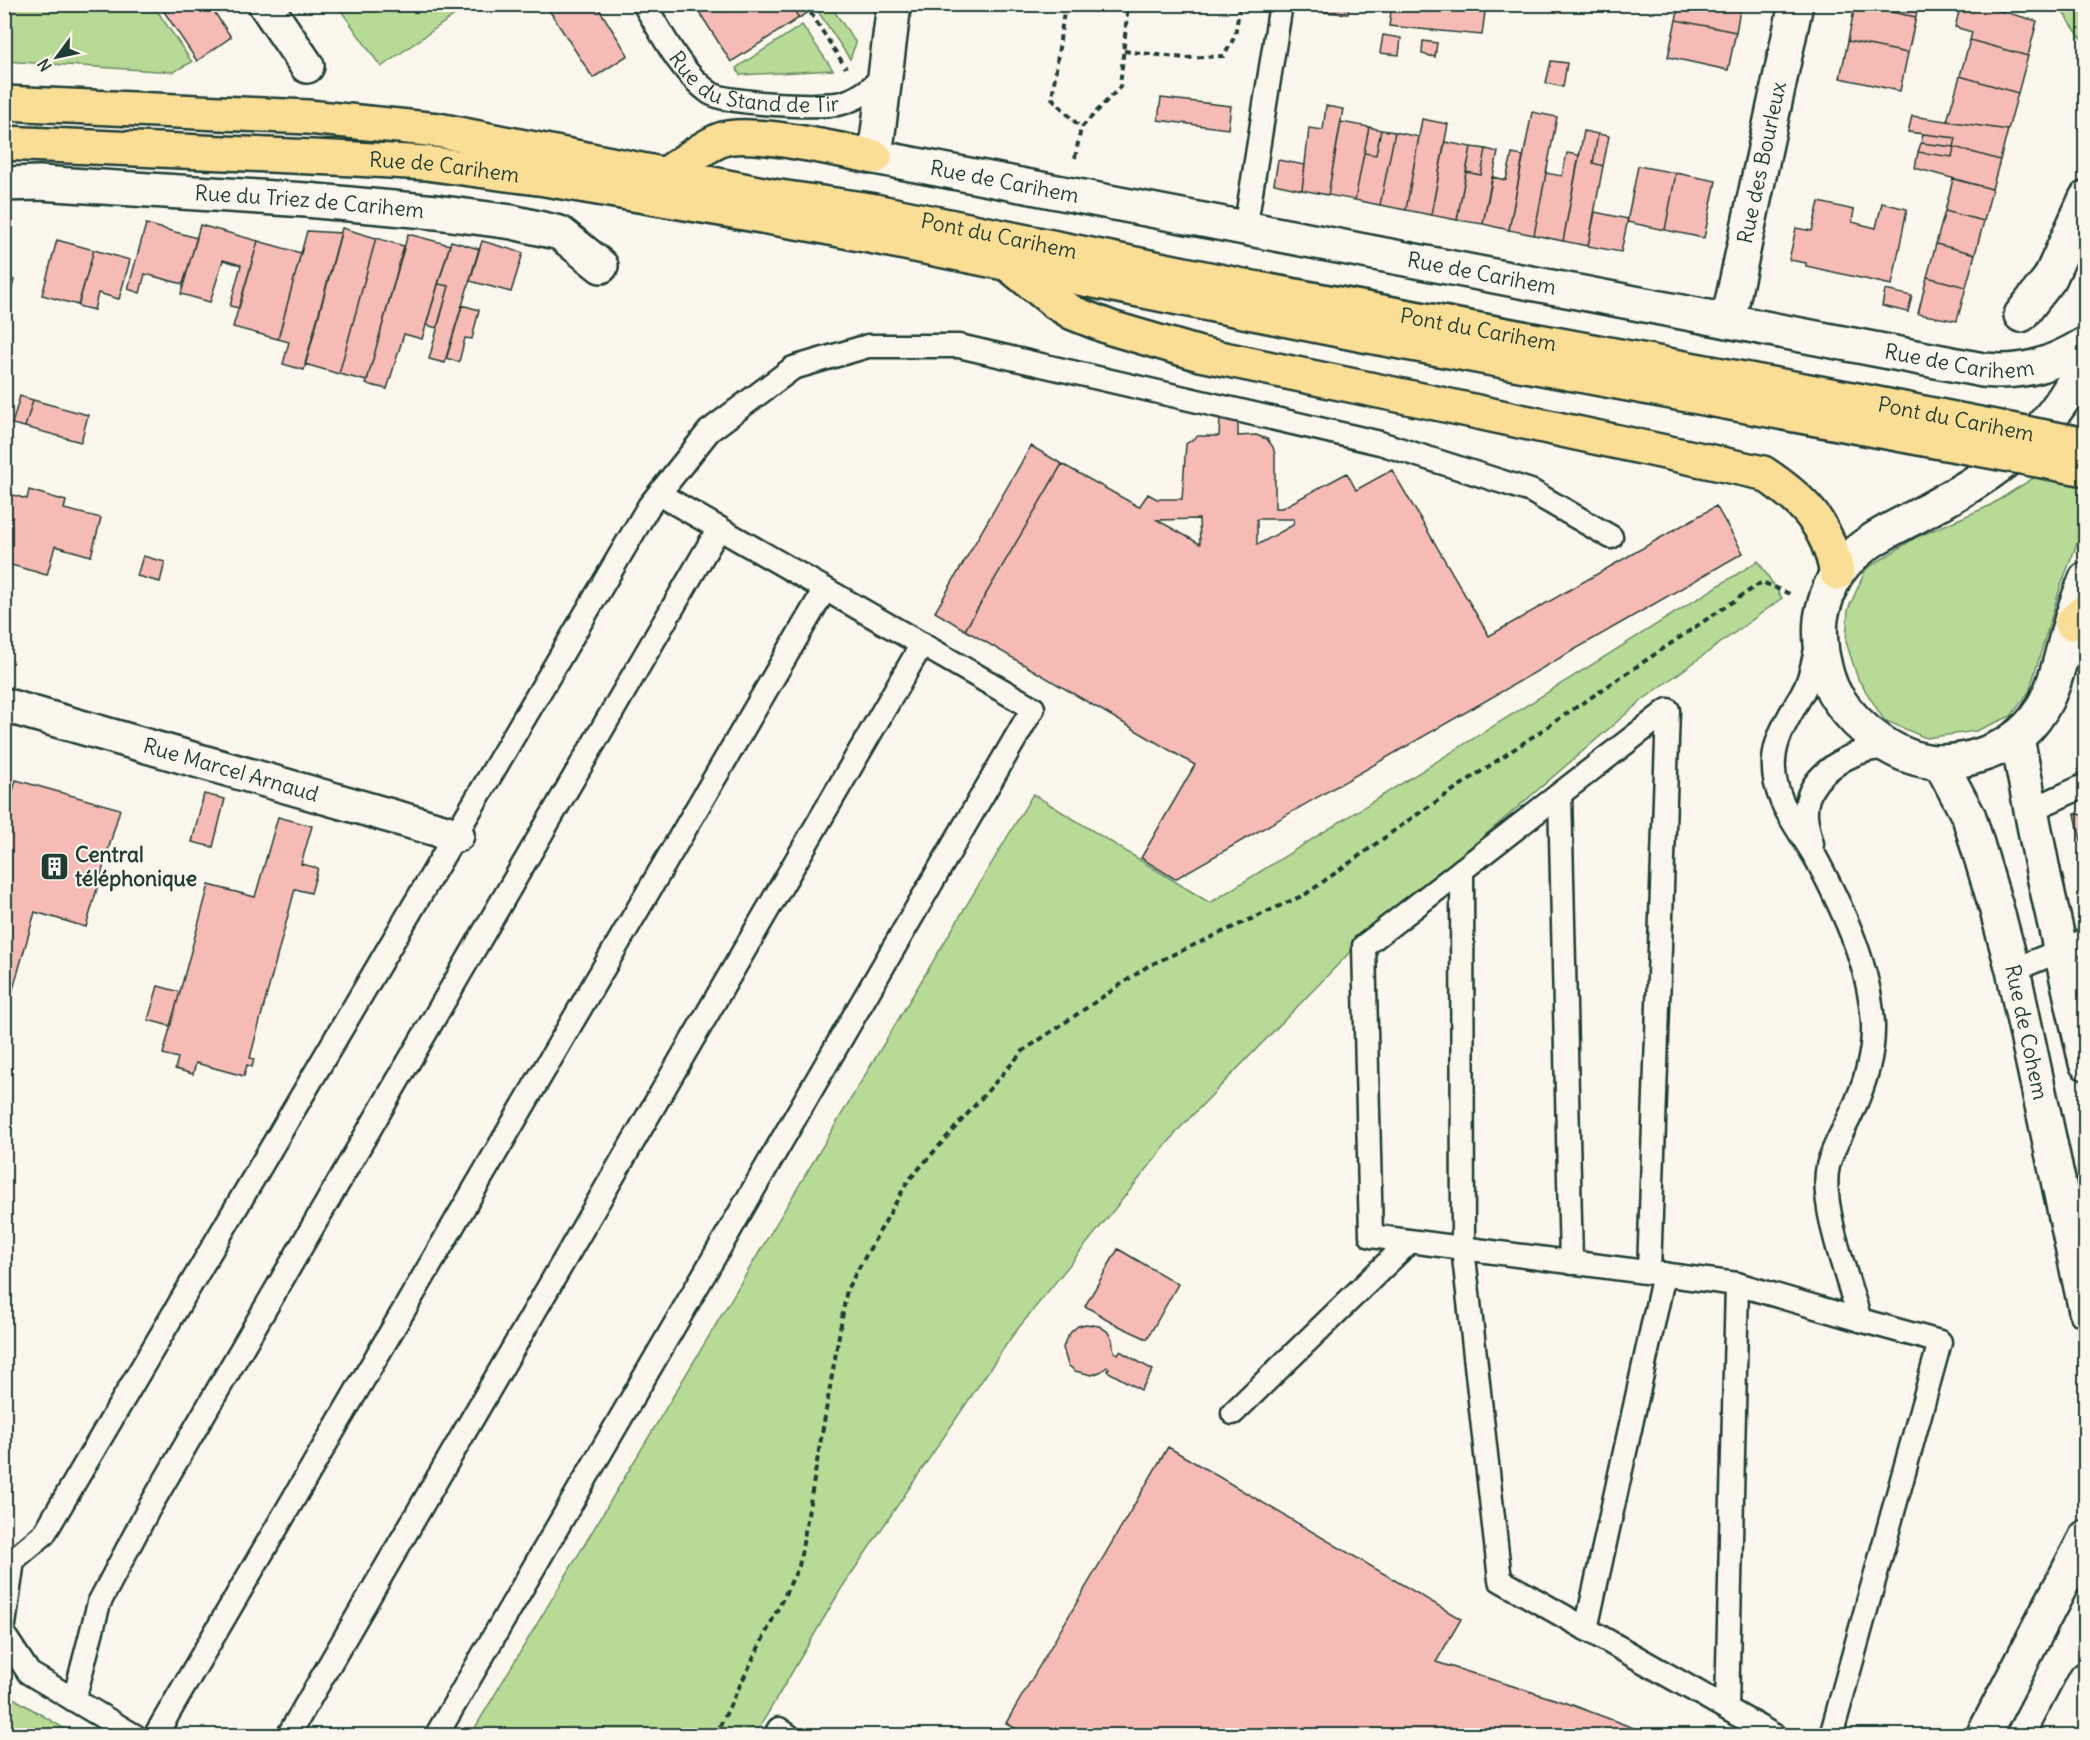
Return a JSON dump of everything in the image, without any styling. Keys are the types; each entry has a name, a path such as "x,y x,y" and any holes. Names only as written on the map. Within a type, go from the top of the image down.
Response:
{"main road":[{"name":"Rue de Carihem","path":"4,104 309,117 383,123 450,132 773,195 874,224"},
{"path":"666,174 722,139 742,136 785,141 875,158"},
{"name":"Rue de Carihem","path":"4,143 426,163 874,224"},
{"name":"Pont du Carihem","path":"874,224 1004,261 1840,396 2085,445"},
{"name":"Pont du Carihem","path":"874,224 1256,301 1369,336 2085,470"},
{"path":"1004,261 1055,302 1073,313 1111,328 1200,354 1763,473 1802,502 1832,549 1837,573"}],"street":[{"path":"265,4 307,66"},
{"path":"875,158 894,4"},
{"name":"Rue des Bourleux","path":"1728,321 1796,4"},
{"name":"Rue de Carihem","path":"875,158 1983,370 2017,372 2039,367 2068,355 2085,344"},
{"name":"Rue du Triez de Carihem","path":"4,184 39,183 306,200 436,212 512,222 560,233 601,266"},
{"path":"2021,315 2050,279 2085,198"},
{"path":"2085,356 2077,379 2061,404 2031,438 2000,466 1882,534 1849,559 1837,573 1822,611 1820,636 1828,679 1836,696 1853,718 1893,749 1916,759 1940,762 1970,759 1999,749 2017,738 2037,716 2053,687 2078,616 2085,579"},
{"name":"Rue Marcel Arnaud","path":"4,705 457,835"},
{"path":"2017,738 2031,810 2074,946 2085,1063"},
{"name":"Rue de Cohem","path":"1940,762 1969,817 1984,862 2013,970 2080,1257 2085,1311"},
{"path":"1983,1736 2084,1544"},
{"path":"2056,1736 2085,1679"}],"lane":[{"name":"Rue du Stand de Tir","path":"644,4 684,68 712,95 731,99 799,105 828,105 844,102 863,94 886,72"},
{"path":"1245,230 1281,4"},
{"path":"4,1625 9,1562 44,1534 649,506 709,431 793,368 868,346 959,346 1380,443 1531,491 1611,537"},
{"path":"436,1736 1033,708 659,494"},
{"path":"74,1700 99,1603 147,1510 718,528"},
{"path":"155,1736 825,589"},
{"path":"1820,636 1808,680 1781,732 1774,759 1775,780 1781,800 1816,860 1861,957 1873,1023 1872,1053 1864,1080 1852,1112 1835,1144 1828,1168 1827,1193 1835,1237 1860,1320"},
{"path":"288,1736 922,644"},
{"path":"1586,1629 1657,1273 1668,710 1364,946 1371,1236 1409,1242 1463,1248 1571,1263 1657,1273 1737,1284 1940,1342 1831,1736"},
{"path":"1816,860 1806,822 1808,798 1816,782 1833,767 1850,757 1874,749 1893,749"},
{"path":"2031,810 2085,784"},
{"path":"1560,794 1571,1263"},
{"path":"1462,870 1463,1248 1500,1580 1774,1736"},
{"path":"2013,970 2074,946"},
{"path":"1233,1413 1409,1242"},
{"path":"1727,1708 1737,1284"},
{"path":"4,1635 29,1672 135,1736"},
{"path":"775,1736 778,1729 789,1736"}],"path":[{"path":"805,4 863,94"},
{"path":"1065,4 1052,98 1081,128"},
{"path":"1066,194 1081,128 1120,87 1128,4"},
{"path":"1124,51 1185,58 1224,56 1235,36 1240,4"},
{"path":"715,1736 800,1566 847,1289 908,1181 1023,1050 1148,966 1306,894 1412,818 1762,582 1800,598"}],"green space":[{"path":"4,5 153,5 192,62 173,72 5,61"},
{"path":"337,5 455,5 460,11 381,67"},
{"path":"818,5 830,5 856,43 850,59 817,10 820,8"},
{"path":"2055,5 2085,5 2085,44 2060,8"},
{"path":"802,25 833,70 740,75 736,68"},
{"path":"2085,411 2085,523 2061,585 2029,692 2011,716 1976,731 1926,738 1884,720 1858,679 1846,642 1848,610 1866,569 1915,538 1989,506 2032,479 2067,448"},
{"path":"1758,561 1782,598 1641,701 1354,948 1180,1128 1012,1336 841,1589 755,1735 470,1736 1033,794 1210,903"},
{"path":"5,1693 75,1735 5,1735"}],"building":[{"path":"159,4 209,4 231,37 197,61"},
{"path":"545,4 596,4 628,55 593,78"},
{"path":"694,4 790,4 799,18 731,62"},
{"path":"790,4 811,4 814,9 799,18"},
{"path":"1324,4 1349,4 1348,14 1323,12"},
{"path":"1392,4 1486,4 1482,35 1389,26"},
{"path":"1680,4 1741,4 1736,32 1676,20"},
{"path":"1855,4 1918,4 1916,17"},
{"path":"1961,4 1976,4 2037,21 2028,56 1970,40 1972,32 1955,27"},
{"path":"1855,5 1916,17 1908,53 1848,41"},
{"path":"1676,20 1736,32 1728,70 1668,57"},
{"path":"1383,35 1401,38 1399,55 1380,53"},
{"path":"1970,40 2028,56 2018,93 1960,76"},
{"path":"1423,41 1437,43 1435,57 1422,54"},
{"path":"1848,41 1908,53 1900,91 1840,78"},
{"path":"1551,61 1567,63 1563,87 1546,83"},
{"path":"1960,76 2018,93 2008,130 1947,121"},
{"path":"1161,98 1231,106 1228,129 1158,120"},
{"path":"1326,106 1343,109 1328,195 1302,190 1309,128 1323,130"},
{"path":"1532,112 1557,117 1534,235 1509,230"},
{"path":"1912,116 2008,130 2000,160 1954,147 1956,138 1908,132"},
{"path":"1422,119 1448,124 1431,215 1406,210"},
{"path":"1341,122 1369,127 1355,200 1328,195"},
{"path":"1369,127 1381,130 1376,155 1364,153"},
{"path":"1381,130 1395,132 1380,205 1355,200 1364,153 1376,155"},
{"path":"1584,131 1598,134 1593,163 1603,166 1588,246 1563,241"},
{"path":"1395,132 1419,137 1406,210 1380,205"},
{"path":"1598,134 1609,136 1603,166 1593,163"},
{"path":"1923,134 1956,138 1954,147 1921,143"},
{"path":"1445,142 1471,147 1457,220 1431,215"},
{"path":"1921,143 1954,147 1952,157 1918,152"},
{"path":"1471,147 1486,149 1481,175 1466,172"},
{"path":"1954,147 2000,160 1992,189 1915,168 1918,152 1952,157"},
{"path":"1486,149 1498,152 1483,224 1457,220 1466,172 1481,175"},
{"path":"1567,153 1579,155 1563,241 1534,235 1546,173 1562,176"},
{"path":"1512,154 1523,156 1509,230 1483,224 1492,177 1506,180"},
{"path":"1278,160 1305,165 1302,190 1274,184"},
{"path":"1638,166 1676,173 1665,230 1627,222"},
{"path":"1676,173 1716,181 1704,238 1665,230"},
{"path":"1953,179 1992,189 1984,221 1945,211"},
{"path":"1819,202 1854,210 1852,222 1876,228 1882,203 1907,209 1892,285 1806,266 1806,263 1789,260 1796,228 1812,231"},
{"path":"1945,211 1984,221 1975,254 1936,244"},
{"path":"1595,212 1628,219 1621,252 1588,246"},
{"path":"146,224 197,238 183,284 145,274 140,293 128,289"},
{"path":"200,225 258,241 239,308 230,306 241,265 223,260 210,302 181,294"},
{"path":"342,228 376,238 339,374 305,364"},
{"path":"307,231 341,233 304,370 283,364 289,342 278,339"},
{"path":"408,234 450,245 422,339 404,334 387,389 366,384"},
{"path":"376,238 404,246 367,381 339,374"},
{"path":"57,240 94,250 78,305 42,295"},
{"path":"258,241 301,253 278,339 233,327"},
{"path":"451,241 479,249 445,363 429,359 449,286 438,284"},
{"path":"482,241 523,253 511,292 470,281"},
{"path":"1936,244 1975,254 1966,287 1927,277"},
{"path":"94,250 130,260 119,299 98,293 94,310 78,306"},
{"path":"4,277 14,280 4,318"},
{"path":"1927,277 1966,287 1957,321 1918,314"},
{"path":"438,284 449,286 437,328 426,325"},
{"path":"1885,290 1912,296 1908,312 1882,306"},
{"path":"462,305 479,310 472,339 465,338 459,362 446,358"},
{"path":"20,396 33,400 25,427 12,424"},
{"path":"33,400 88,415 81,442 25,427"},
{"path":"1222,417 1238,420 1238,436 1256,435 1267,439 1273,447 1275,508 1282,508 1347,473 1356,490 1392,470 1489,636 1716,506 1743,553 1175,879 1141,858 1195,765 965,630 1062,464 1139,507 1148,494 1157,499 1182,499 1186,444 1198,436 1219,436","holes":["1199,519 1200,544 1157,520","1257,519 1294,519 1293,525 1259,544 1257,544"]},
{"path":"1031,446 1062,464 965,630 935,612"},
{"path":"29,490 66,501 64,509 101,518 91,556 55,546 47,575 4,563 6,493 27,499"},
{"path":"143,556 165,562 160,582 137,576"},
{"name":"Central téléphonique","path":"16,780 120,809 86,927 35,912 4,1021 4,821"},
{"path":"204,794 225,799 213,847 192,842"},
{"path":"2075,814 2084,815 2086,845 2082,845"},
{"path":"278,817 312,826 301,864 318,868 311,893 295,889 250,1058 254,1059 252,1067 247,1065 244,1076 196,1063 193,1074 175,1069 178,1058 163,1054 209,885 255,897"},
{"path":"158,986 180,992 170,1026 148,1020"},
{"path":"1118,1249 1178,1284 1147,1339 1085,1306"},
{"path":"1086,1324 1099,1326 1107,1331 1112,1339 1114,1352 1118,1354 1120,1351 1153,1370 1141,1390 1107,1371 1109,1368 1107,1367 1092,1375 1075,1371 1068,1365 1063,1348 1066,1339 1078,1326"},
{"path":"1168,1447 1461,1619 1436,1662 1567,1703 1655,1736 1029,1736 1006,1723"}],"place":[{"name":"Central téléphonique","path":"54,867"}]}
